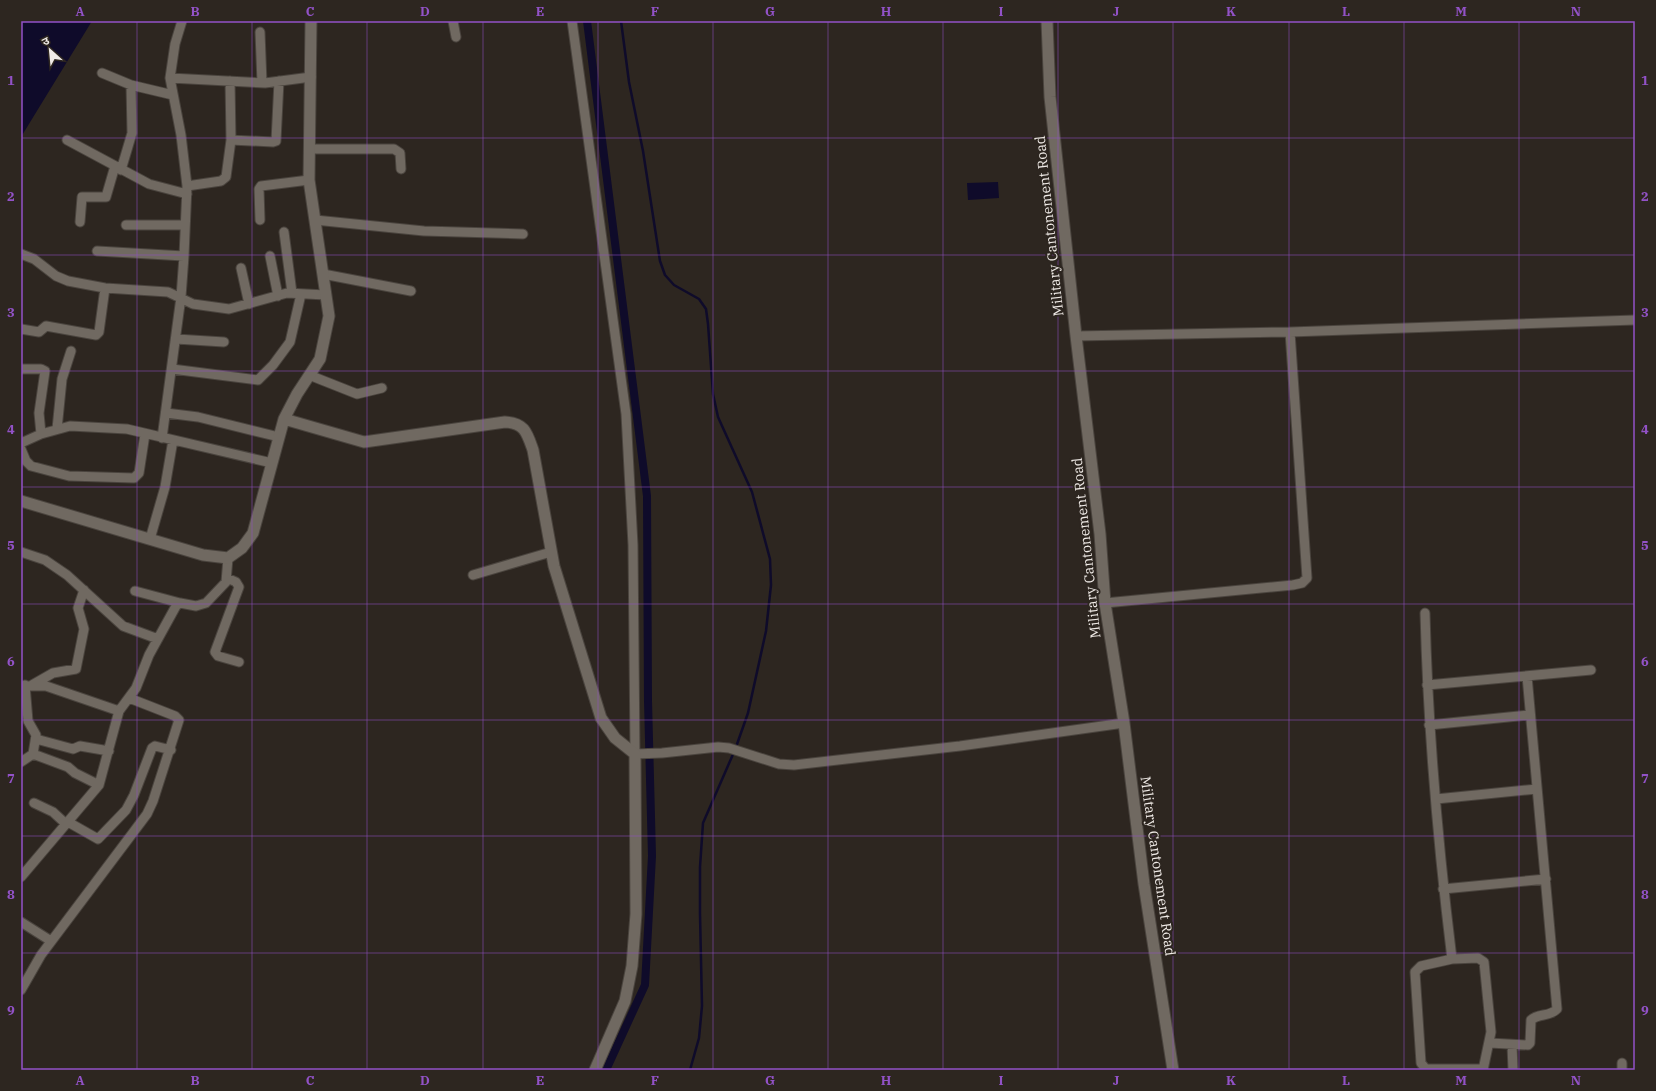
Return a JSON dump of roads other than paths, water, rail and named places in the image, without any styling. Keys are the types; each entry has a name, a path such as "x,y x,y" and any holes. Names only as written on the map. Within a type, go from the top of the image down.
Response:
{"main road":[{"path":"21,500 203,555 228,558 242,548 253,533 284,419 309,375 320,359 329,316 309,180 311,21"},
{"name":"Military Cantonement Road","path":"1047,21 1050,97 1076,336 1100,534 1105,603 1124,722 1144,884 1173,1070"},
{"path":"284,419 364,442 505,422 514,423 522,427 527,434 533,450 554,566 600,718 615,738 639,754 636,914 632,966 625,1001 595,1070"}],"street":[{"path":"162,438 176,339 184,256 187,190 181,135 170,78 175,44 182,21"},
{"path":"453,21 456,37"},
{"path":"568,21 574,34"},
{"path":"572,21 624,388 634,545 639,754 662,753 709,747 729,748 746,755 779,764 794,765 960,746 1124,722"},
{"path":"260,32 262,83"},
{"path":"102,73 131,84 173,95"},
{"path":"170,78 262,83 311,77"},
{"path":"67,140 149,184 187,190 224,180 231,140 230,81"},
{"path":"231,140 276,141 279,81"},
{"path":"80,222 82,197 106,197 132,133 131,84"},
{"path":"309,149 394,149 400,153 401,169"},
{"path":"260,220 259,189 261,186 309,180"},
{"path":"315,220 424,231 523,234"},
{"path":"126,226 185,225"},
{"path":"172,369 258,380 273,365 290,342 296,294 284,232"},
{"path":"97,251 184,256"},
{"path":"21,254 34,259 56,276 68,281 105,288 168,292 193,304 229,309 278,296 296,294 326,295"},
{"path":"270,256 278,296"},
{"path":"241,268 249,304"},
{"path":"323,274 411,291"},
{"path":"21,329 39,332 46,326 96,335 99,332 105,288"},
{"path":"1076,336 1290,332 1635,320"},
{"path":"1105,603 1293,585 1302,583 1307,578 1290,332"},
{"path":"176,339 224,342"},
{"path":"57,429 62,379 71,351"},
{"path":"21,369 41,369 45,371 39,413 41,434"},
{"path":"309,375 357,394 382,388"},
{"path":"166,413 198,417 279,437"},
{"path":"21,443 41,434 75,425 127,429 272,463"},
{"path":"21,449 26,461 31,466 70,476 134,478 139,473 145,434"},
{"path":"150,539 165,488 173,440"},
{"path":"21,552 45,560 67,575 123,626 158,639"},
{"path":"474,575 551,552"},
{"path":"136,591 196,606 206,603 224,586 227,578 228,558"},
{"path":"227,578 236,582 240,587 215,652 218,656 239,662"},
{"path":"26,685 53,673 76,669 84,629 78,608 84,590"},
{"path":"21,876 99,785 119,711 136,688 149,655 176,606 180,603"},
{"path":"1425,613 1427,685 1430,725 1443,889 1452,959"},
{"path":"1427,685 1590,670"},
{"path":"1490,1043 1528,1045 1530,1043 1531,1020 1537,1016 1553,1013 1557,1009 1527,676"},
{"path":"26,685 46,686 119,711"},
{"path":"21,762 33,754 36,739 35,732 28,722 26,685"},
{"path":"21,990 51,942 147,814 153,801 179,725 178,718 129,698"},
{"path":"1430,725 1530,715"},
{"path":"36,739 73,749 80,746 109,751"},
{"path":"34,803 50,810 67,823 98,839 126,810 134,795 152,748 155,746 171,750"},
{"path":"33,754 68,767 75,773 99,785"},
{"path":"1436,799 1537,789"},
{"path":"1443,889 1546,879"},
{"path":"21,922 51,942"},
{"path":"1478,958 1484,962 1491,1032 1490,1043 1483,1070 1425,1068 1421,1063 1415,972 1421,966 1452,959 1478,958"},
{"path":"21,970 29,976"},
{"path":"1512,1045 1513,1070"}],"waterway":[{"path":"587,21 647,496 648,701 652,856 645,985 606,1070"},
{"path":"621,21 629,82 643,151 660,261 665,275 674,285 699,299 706,309 713,394 718,417 752,492 770,559 771,585 766,631 748,713 736,747"},
{"path":"690,1070 699,1038 702,1006 700,867 703,823 734,752"}]}
